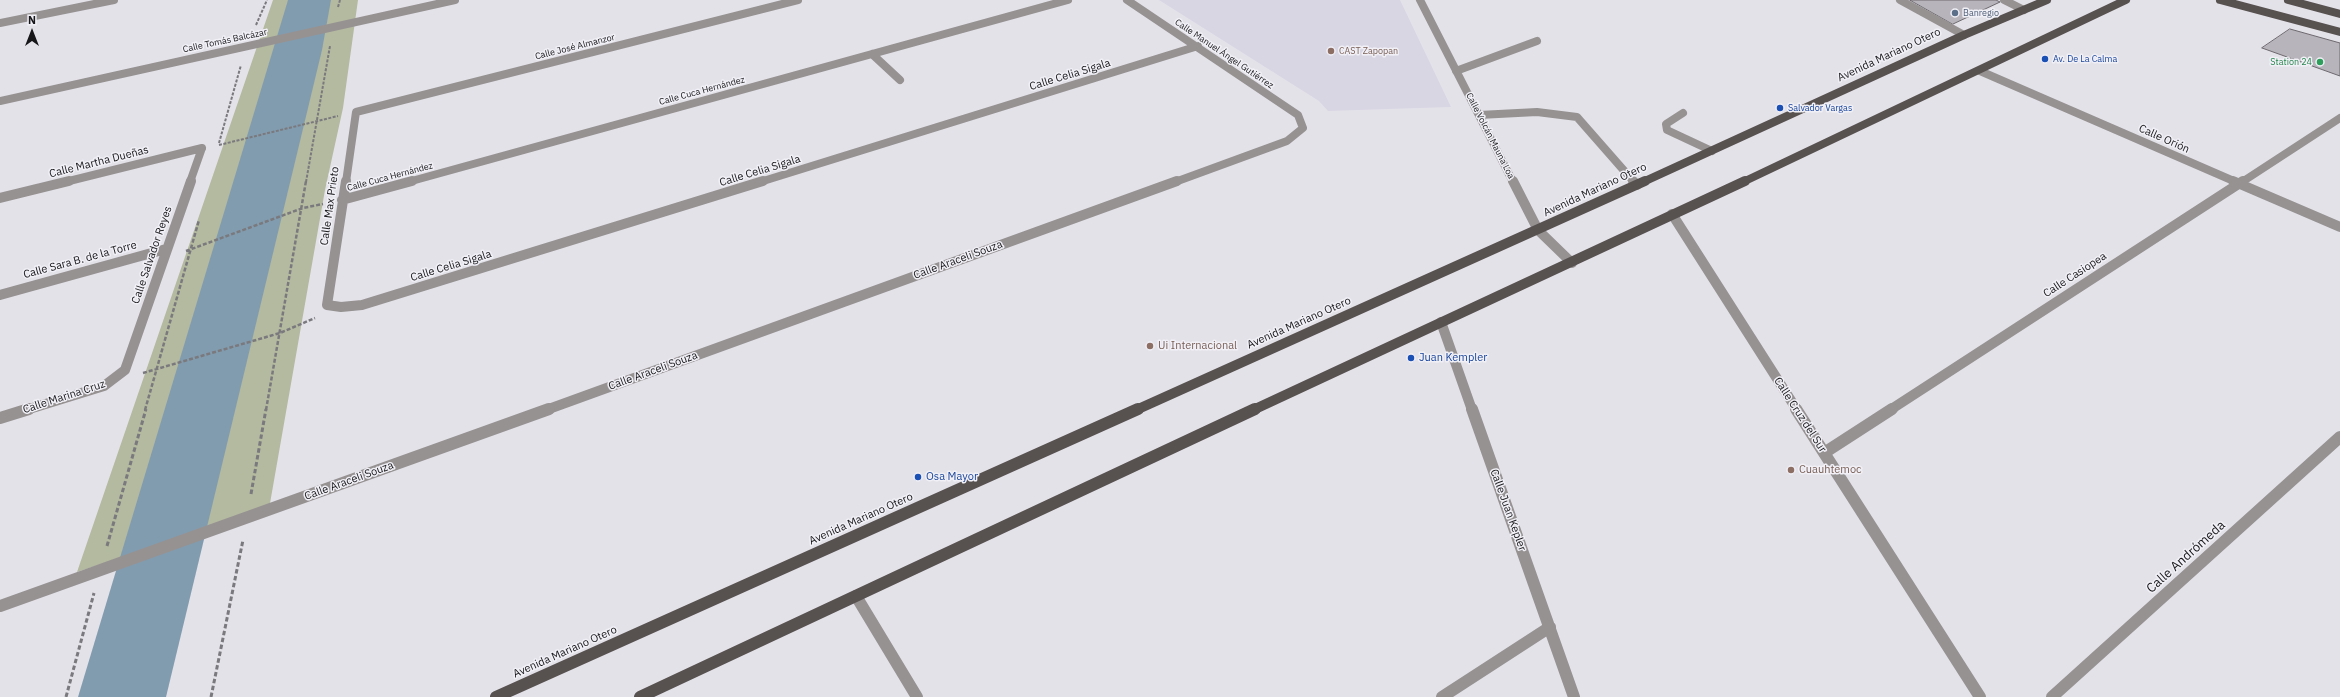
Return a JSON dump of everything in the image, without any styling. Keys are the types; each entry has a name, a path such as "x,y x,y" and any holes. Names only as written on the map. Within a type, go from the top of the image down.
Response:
{"main road":[{"name":"Avenida Mariano Otero","path":"496,697 1538,230 1964,35 2047,0"},
{"path":"640,697 1441,322 1572,263 1672,214 1980,71 2126,0"},
{"path":"2220,0 2340,32"},
{"path":"2288,0 2340,14"}],"street":[{"path":"0,23 114,0"},
{"name":"Calle Tomás Balcázar","path":"0,101 455,0"},
{"name":"Calle José Almanzor","path":"356,112 798,0"},
{"name":"Calle Cuca Hernández","path":"342,200 1068,0"},
{"name":"Calle Manuel Ángel Gutiérrez","path":"1128,0 1298,115 1302,128"},
{"name":"Calle Volcán Mauna Loa","path":"1420,0 1538,230 1572,263"},
{"path":"1900,0 1964,35"},
{"path":"2004,0 2024,10"},
{"path":"1456,71 1537,42"},
{"name":"Calle Celia Sigala","path":"327,305 341,307 370,303 1198,46"},
{"path":"872,54 900,80"},
{"name":"Calle Orión","path":"1980,71 2340,227"},
{"name":"Calle Max Prieto","path":"327,305 356,112"},
{"path":"1479,115 1537,112 1576,117 1637,185"},
{"path":"1683,113 1666,124 1667,130 1712,151"},
{"name":"Calle Casiopea","path":"1824,452 2237,183 2340,118"},
{"name":"Calle Araceli Souza","path":"0,606 214,530 1287,141 1302,128"},
{"name":"Calle Martha Dueñas","path":"0,198 202,148"},
{"name":"Calle Salvador Reyes","path":"125,370 202,148"},
{"name":"Calle Cruz del Sur","path":"1672,214 1980,697"},
{"name":"Calle Sara B. de la Torre","path":"0,295 166,249"},
{"name":"Calle Juan Kepler","path":"1441,322 1574,697"},
{"name":"Calle Marina Cruz","path":"0,418 104,386 125,370"},
{"name":"Calle Andrómeda","path":"2052,697 2340,437"},
{"path":"856,596 917,697"},
{"path":"1442,697 1550,627"}],"path":[{"path":"217,152 246,46 267,0"},
{"path":"211,697 247,518 303,208 332,27 340,0"},
{"path":"232,141 356,112"},
{"path":"192,249 303,208"},
{"path":"66,697 105,568 156,371 200,219"},
{"path":"156,371 280,332 341,307"}],"shaded area":[{"name":"CAST Zapopan","path":"1159,0 1400,0 1451,107 1328,111 1319,101"}],"green space":[{"path":"273,0 358,0 343,108 325,190 269,509 77,572"}],"water":[{"path":"288,0 331,0 322,50 166,697 78,697"}],"building":[{"name":"Banregio","path":"1910,0 1996,0 2000,2 1953,24"},
{"name":"Station 24","path":"2290,29 2340,43 2340,76 2262,48"}],"place":[{"name":"Banregio","path":"1955,13"},
{"name":"CAST Zapopan","path":"1331,51"},
{"name":"Av. De La Calma","path":"2045,59"},
{"name":"Station 24","path":"2320,62"},
{"name":"Salvador Vargas","path":"1780,108"},
{"name":"Ui Internacional","path":"1150,346"},
{"name":"Juan Kempler","path":"1411,358"},
{"name":"Cuauhtemoc","path":"1791,470"},
{"name":"Osa Mayor","path":"918,477"}]}
